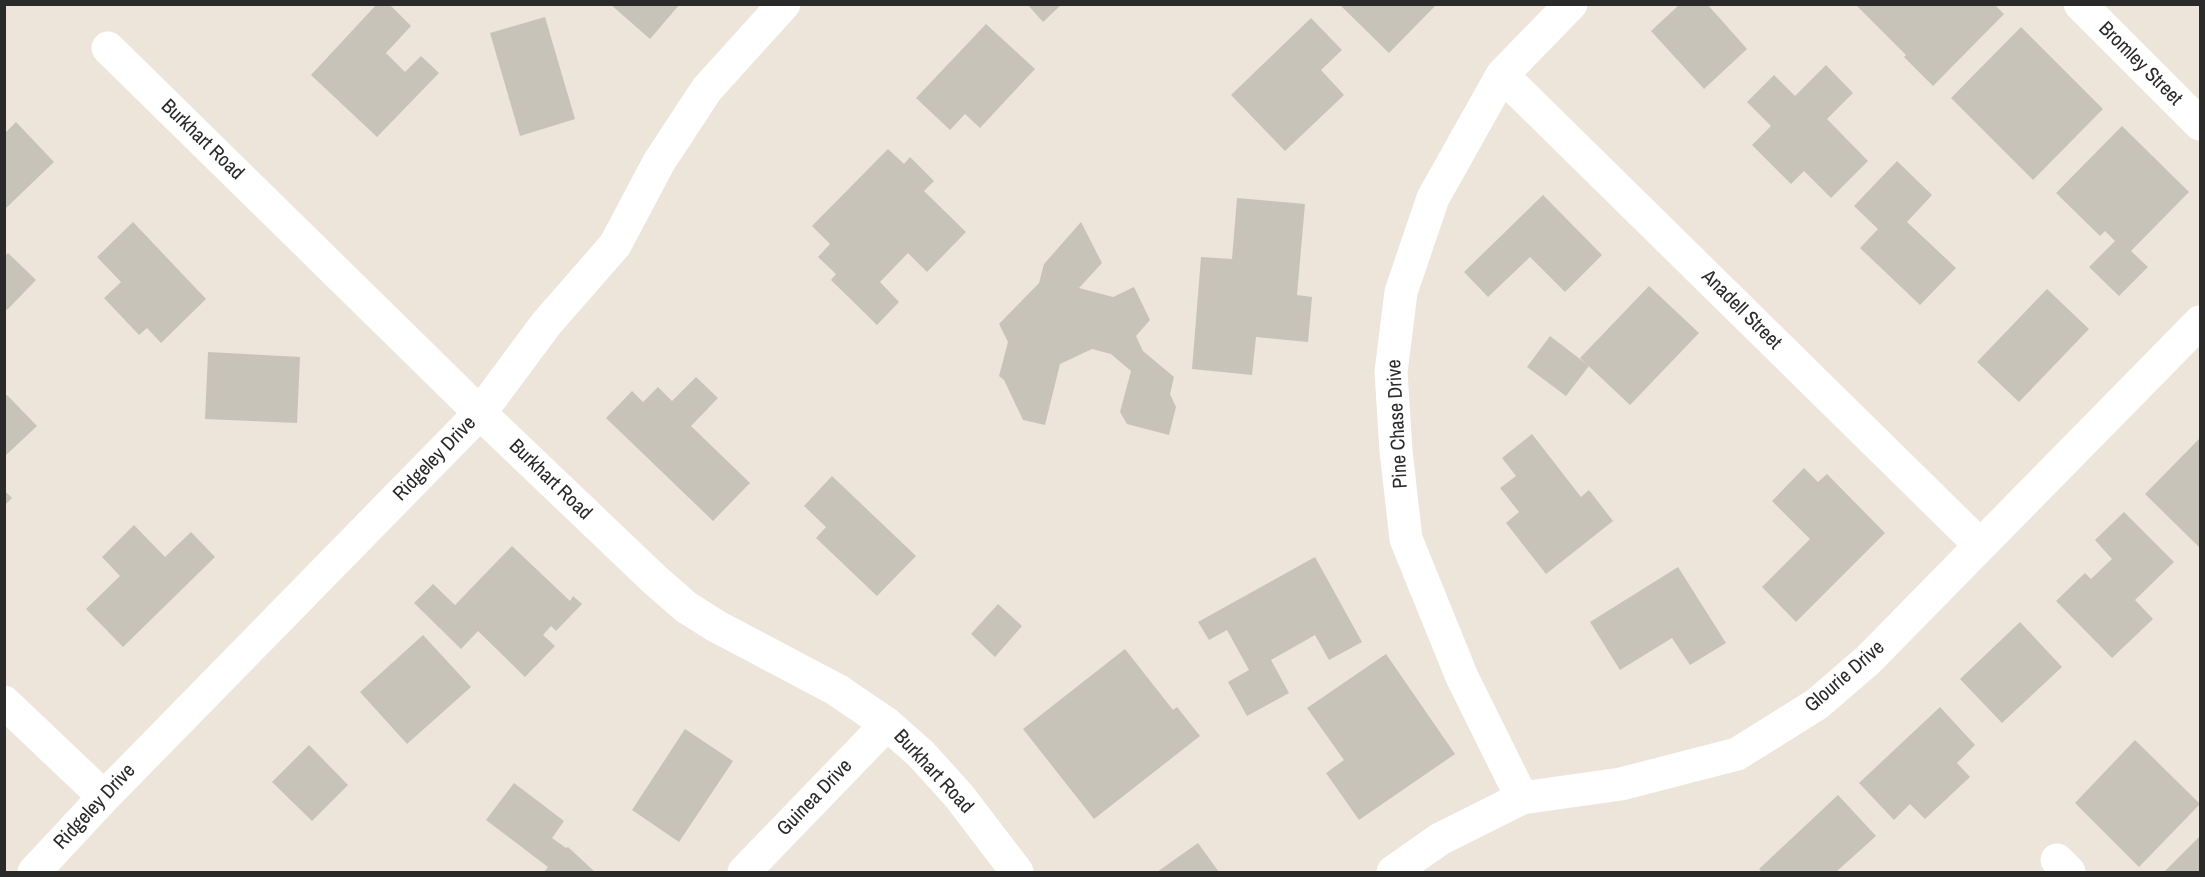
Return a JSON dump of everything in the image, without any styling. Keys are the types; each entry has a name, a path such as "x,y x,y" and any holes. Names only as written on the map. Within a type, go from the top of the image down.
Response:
{"street":[{"name":"Ridgeley Drive","path":"34,873 104,796 480,413 546,324 615,245 659,162 707,89 784,4"},
{"name":"Pine Chase Drive","path":"1522,798 1462,677 1406,539 1395,451 1391,372 1401,292 1433,198 1502,75 1571,4"},
{"name":"Bromley Street","path":"2080,4 2200,124"},
{"name":"Burkhart Road","path":"108,48 480,413 655,580 686,608 837,690 887,724 921,754 959,796 1017,873"},
{"name":"Anadell Street","path":"1502,75 1980,545"},
{"name":"Glourie Drive","path":"1393,873 1440,839 1522,798 1621,784 1737,754 1817,704 1868,660 2200,322"},
{"path":"4,702 104,796"},
{"name":"Guinea Drive","path":"744,873 887,724"}],"building":[{"path":"377,4 389,4 411,26 386,53 405,72 421,56 439,73 377,137 311,75"},
{"path":"610,4 680,4 650,39"},
{"path":"1027,4 1062,4 1043,22"},
{"path":"1339,4 1437,4 1389,53"},
{"path":"1680,4 1707,4 1747,49 1704,89 1651,31"},
{"path":"1855,4 1994,4 2004,14 1933,86 1904,57 1906,55"},
{"path":"545,17 575,119 520,136 490,33"},
{"path":"1311,18 1342,50 1321,70 1344,95 1285,151 1231,95"},
{"path":"986,24 1035,69 980,128 965,114 950,130 916,98"},
{"path":"2021,27 2103,109 2033,180 1951,98"},
{"path":"1826,65 1853,93 1827,119 1868,161 1831,198 1804,171 1791,184 1752,145 1771,126 1747,102 1774,75 1795,96"},
{"path":"16,122 54,162 5,209 5,133"},
{"path":"2122,126 2189,192 2131,251 2148,267 2119,296 2089,267 2115,241 2105,231 2100,236 2056,193"},
{"path":"888,149 904,164 910,157 934,181 924,191 966,232 927,272 908,253 880,282 899,302 877,325 831,280 836,274 818,257 830,244 812,226"},
{"path":"1897,161 1932,195 1907,222 1956,268 1920,305 1860,248 1878,229 1854,206"},
{"path":"1543,195 1602,255 1565,292 1530,257 1488,297 1464,272"},
{"path":"1237,198 1305,204 1297,295 1312,297 1308,342 1256,337 1252,375 1192,369 1201,257 1232,259"},
{"path":"133,222 206,299 161,343 147,328 139,335 104,298 121,282 97,257"},
{"path":"1081,222 1102,263 1079,288 1113,297 1134,287 1150,320 1136,336 1143,351 1174,377 1170,394 1176,407 1169,435 1127,424 1120,412 1131,371 1111,354 1092,349 1060,364 1045,425 1023,420 1004,380 999,376 1008,342 999,324 1039,283 1044,264"},
{"path":"8,253 36,280 7,310 4,308 4,257"},
{"path":"1649,286 1699,333 1630,405 1580,358"},
{"path":"2047,289 2089,329 2019,402 1977,362"},
{"path":"1550,336 1589,366 1566,396 1527,367"},
{"path":"208,352 300,357 297,423 205,419"},
{"path":"696,377 718,398 691,426 750,483 713,521 606,418 632,391 643,402 658,387 672,401"},
{"path":"7,395 37,426 4,457 4,397"},
{"path":"1532,434 1581,497 1589,490 1613,521 1546,574 1506,523 1519,512 1500,488 1516,476 1502,458"},
{"path":"2200,438 2200,548 2145,494"},
{"path":"1804,468 1818,482 1827,474 1885,533 1796,622 1762,587 1810,539 1772,501"},
{"path":"832,476 916,556 877,596 816,538 826,527 804,506"},
{"path":"4,490 12,498 4,506"},
{"path":"2124,512 2174,562 2135,600 2153,619 2112,658 2056,601 2085,573 2091,579 2112,559 2095,540"},
{"path":"134,525 165,557 191,532 215,557 123,647 86,609 120,576 102,557"},
{"path":"512,546 570,601 573,596 582,604 556,631 551,626 543,635 555,646 525,677 478,631 461,649 414,603 433,584 455,605"},
{"path":"1315,557 1362,642 1329,660 1315,635 1271,660 1289,693 1247,716 1228,682 1249,670 1227,630 1209,640 1198,622"},
{"path":"1678,567 1726,643 1690,665 1672,638 1620,670 1590,622"},
{"path":"998,604 1022,626 995,657 971,634"},
{"path":"2020,622 2062,667 2002,723 1960,679"},
{"path":"423,635 471,687 407,744 360,692"},
{"path":"1125,649 1173,710 1177,707 1200,736 1094,819 1023,729"},
{"path":"1386,654 1455,754 1359,820 1326,773 1344,760 1307,708"},
{"path":"1940,707 1975,745 1957,763 1970,777 1925,819 1910,804 1894,820 1859,783"},
{"path":"685,729 733,761 679,842 632,810"},
{"path":"2135,740 2200,804 2139,867 2075,803"},
{"path":"309,745 348,785 312,821 272,782"},
{"path":"514,783 564,821 552,838 566,848 568,847 595,872 544,872 548,867 486,820"},
{"path":"1838,795 1876,836 1836,872 1762,872 1759,869"},
{"path":"2200,836 2200,872 2164,872"},
{"path":"1198,843 1219,872 1157,872"}]}
